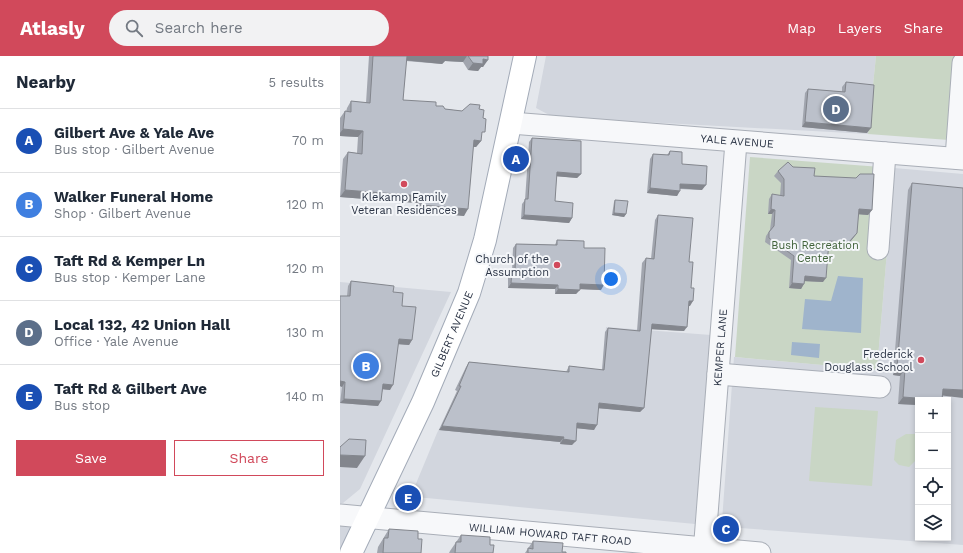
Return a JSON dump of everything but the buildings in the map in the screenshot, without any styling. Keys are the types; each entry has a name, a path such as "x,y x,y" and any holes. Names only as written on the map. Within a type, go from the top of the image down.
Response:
{"main road":[{"name":"GILBERT AVENUE","path":"351,553 423,402 469,293 484,240 525,56"}],"street":[{"path":"959,158 963,63"},
{"name":"YALE AVENUE","path":"511,123 736,142 959,158"},
{"name":"KEMPER LANE","path":"704,551 736,142"},
{"path":"878,249 885,153"},
{"path":"718,374 880,387"},
{"name":"WILLIAM HOWARD TAFT ROAD","path":"340,515 704,551 760,553"}],"shaded area":[{"path":"546,56 876,56 868,134 553,117 536,108"},
{"name":"Frederick Douglass School","path":"894,168 963,174 963,545 727,527 722,521 734,357 877,370"},
{"path":"340,282 451,292 360,489 343,503 340,503"},
{"path":"606,327 711,335 695,524 416,497 415,486 437,433 471,364 602,375"},
{"path":"340,515 367,517 351,553 340,553"}],"green space":[{"path":"876,56 959,56 949,140 868,134"},
{"name":"Bush Recreation Center","path":"750,157 894,168 877,370 735,357"},
{"path":"815,407 878,411 872,486 809,481"},
{"path":"906,434 915,434 915,461 909,467 899,465 894,460 896,440"}],"water":[{"path":"838,276 863,278 861,333 802,329 805,299 831,301"},
{"path":"792,342 820,344 819,358 791,355"}],"place":[{"name":"Local 132, 42 Union Hall","path":"836,109"},
{"name":"Gilbert Ave & Yale Ave","path":"516,159"},
{"name":"Klekamp Family Veteran Residences","path":"404,184"},
{"name":"Church of the Assumption","path":"557,265"},
{"name":"Frederick Douglass School","path":"921,360"},
{"name":"Walker Funeral Home","path":"366,366"},
{"name":"Taft Rd & Gilbert Ave","path":"408,498"},
{"name":"Taft Rd & Kemper Ln","path":"726,529"}]}
